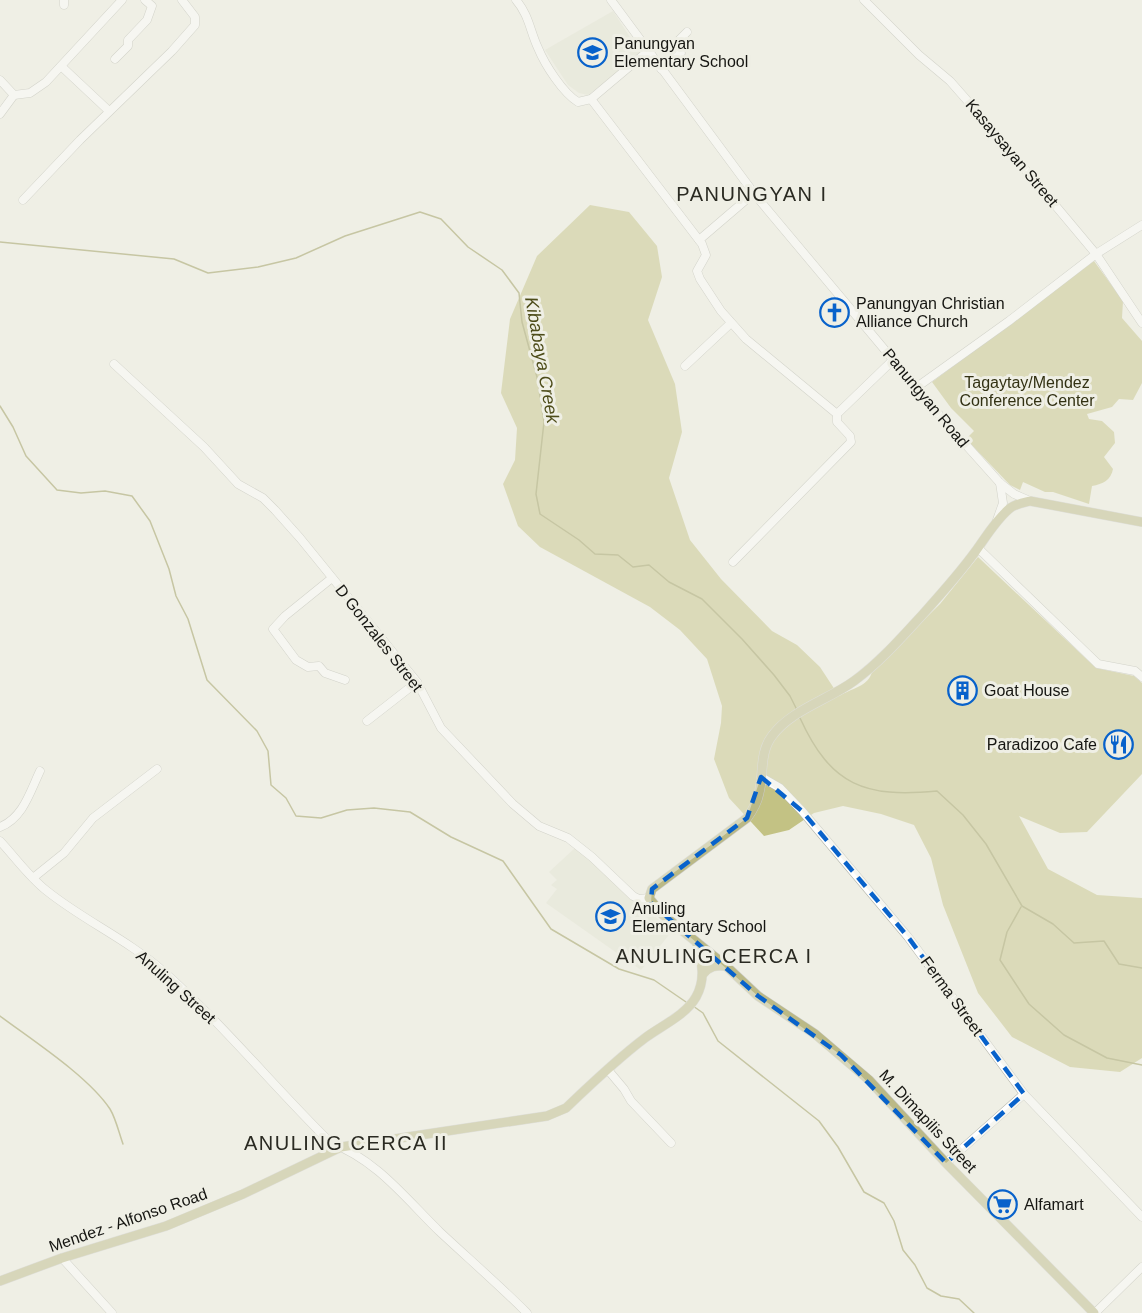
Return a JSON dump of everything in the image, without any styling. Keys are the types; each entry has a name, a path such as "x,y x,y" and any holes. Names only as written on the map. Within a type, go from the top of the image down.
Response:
{"main road":[{"path":"649,898 652,889 747,818 757,800 762,762 769,739 787,722 862,675 928,608 978,548 996,521 1010,509 1030,501 1142,522"},
{"name":"M. Dimapilis Street","path":"649,898 656,908 726,966 758,996 841,1054 869,1080 946,1163 1095,1313"},
{"name":"Mendez - Alfonso Road","path":"0,1281 62,1258 166,1226 243,1194 341,1147 547,1116 566,1108 644,1038 684,1010 695,999 703,974 697,944"},
{"path":"703,974 714,966 726,966"}],"street":[{"path":"0,114 14,95 30,93 46,82 122,0"},
{"path":"115,59 129,46 128,40 147,20 152,6 145,0"},
{"path":"23,200 195,25 195,17 182,0"},
{"path":"516,0 526,15 537,48 573,99 582,102 591,99 648,51"},
{"name":"Panungyan Road","path":"611,0 754,193 893,360 1000,483 1014,494 1030,501"},
{"name":"Kasaysayan Street","path":"864,0 919,55 950,81 972,106 1096,254 1142,323"},
{"path":"661,69 681,53 677,42 687,32"},
{"path":"61,66 109,111"},
{"path":"0,80 14,95"},
{"path":"591,99 699,240 706,255 697,275 731,322 776,365 837,414"},
{"path":"699,240 754,193"},
{"path":"917,387 1009,321 1096,254 1142,225"},
{"path":"685,366 731,322"},
{"path":"734,562 851,442 850,436 837,422 837,414 893,360"},
{"name":"D Gonzales Street","path":"114,364 204,447 238,484 262,498 275,510 417,682 441,728 531,821 568,838 592,857 633,896 649,898"},
{"path":"996,521 1003,503 1000,483"},
{"path":"978,548 1098,664 1135,671 1142,677"},
{"path":"332,578 285,616 273,629 296,660 308,667 319,666 325,673 345,680"},
{"path":"367,721 417,682"},
{"path":"33,878 64,853 93,818 157,769"},
{"path":"0,827 8,824 22,810 40,771"},
{"name":"Ferma Street","path":"761,777 780,788 802,811 908,937 1024,1094 1142,1217"},
{"name":"Anuling Street","path":"0,841 44,889 148,958 164,972 224,1030 324,1136 332,1143 349,1149 392,1182 441,1233 527,1313"},
{"path":"608,1070 631,1101 672,1143"},
{"path":"946,1163 1024,1094"},
{"path":"62,1258 112,1313"},
{"path":"1095,1313 1142,1268"}],"highlighted area":[{"path":"761,777 802,811 908,937 1024,1094 946,1163 841,1055 758,996 651,903 652,889 747,818"}],"shaded area":[{"name":"Panungyan Elementary School","path":"613,11 641,54 588,95 579,93 568,85 545,50"},
{"name":"Anuling Elementary School","path":"575,848 672,931 641,970 546,903 557,889 551,885 557,880 549,872"}],"green space":[{"path":"590,205 629,212 657,246 662,277 648,320 675,384 682,432 669,478 690,540 721,579 772,631 797,645 820,667 839,696 868,680 872,671 940,604 978,557 1096,668 1134,676 1142,683 1142,774 1087,832 1060,833 1019,816 1048,869 1097,895 1142,898 1142,1058 1120,1072 1070,1067 1012,1037 978,993 943,905 931,858 914,825 881,814 843,806 814,813 789,830 764,836 729,798 714,759 722,706 707,659 680,630 650,607 540,547 518,526 503,484 515,460 517,428 501,393 510,319 537,256"},
{"name":"Tagaytay/Mendez Conference Center","path":"1094,261 1123,301 1122,318 1142,341 1142,383 1133,400 1119,399 1112,407 1087,414 1089,419 1102,421 1114,432 1115,443 1104,457 1113,469 1112,473 1106,481 1092,486 1089,504 1053,492 1045,492 1023,482 1020,490 1010,485 966,439 974,431 951,408 932,382"}],"waterway":[{"name":"Kibabaya Creek","path":"0,242 174,259 208,273 258,267 296,258 345,236 420,212 441,219 468,247 502,270 519,293 522,322 537,377 544,422 536,494 540,514 579,540 595,554 618,555 633,567 649,565 669,582 702,599 774,675 790,696 797,710"},
{"path":"0,406 13,427 26,456 57,490 81,493 105,491 132,496 150,521 169,569 176,596 188,619 207,680 257,731 268,751 271,785 286,798 296,816 321,818 347,810 374,808 410,812 451,837 503,861 551,929 619,969 654,980 686,1002"},
{"name":"Kibabaya Creek","path":"800,718 824,759 838,773 853,783 870,789 912,793 937,791 963,815 986,844 1022,906 1053,924 1074,943 1104,941 1119,964 1142,968"},
{"name":"Kibabaya Creek","path":"1021,907 1007,932 1000,960 1029,1004 1064,1035 1107,1058 1142,1065"},
{"path":"693,1006 703,1013 718,1041 819,1121 838,1147 864,1192 884,1203 894,1221 903,1250 915,1265 927,1288 941,1296 959,1299 974,1313"},
{"path":"0,1016 59,1059 88,1084 110,1109 123,1144"}],"place":[{"name":"Panungyan Elementary School","path":"593,52"},
{"name":"Panungyan Christian Alliance Church","path":"835,312"},
{"name":"Goat House","path":"963,690"},
{"name":"Paradizoo Cafe","path":"1118,744"},
{"name":"Anuling Elementary School","path":"611,917"},
{"name":"Alfamart","path":"1003,1204"}],"district":[{"name":"PANUNGYAN I","path":"752,194"},
{"name":"ANULING CERCA I","path":"714,956"},
{"name":"ANULING CERCA II","path":"346,1143"}]}
